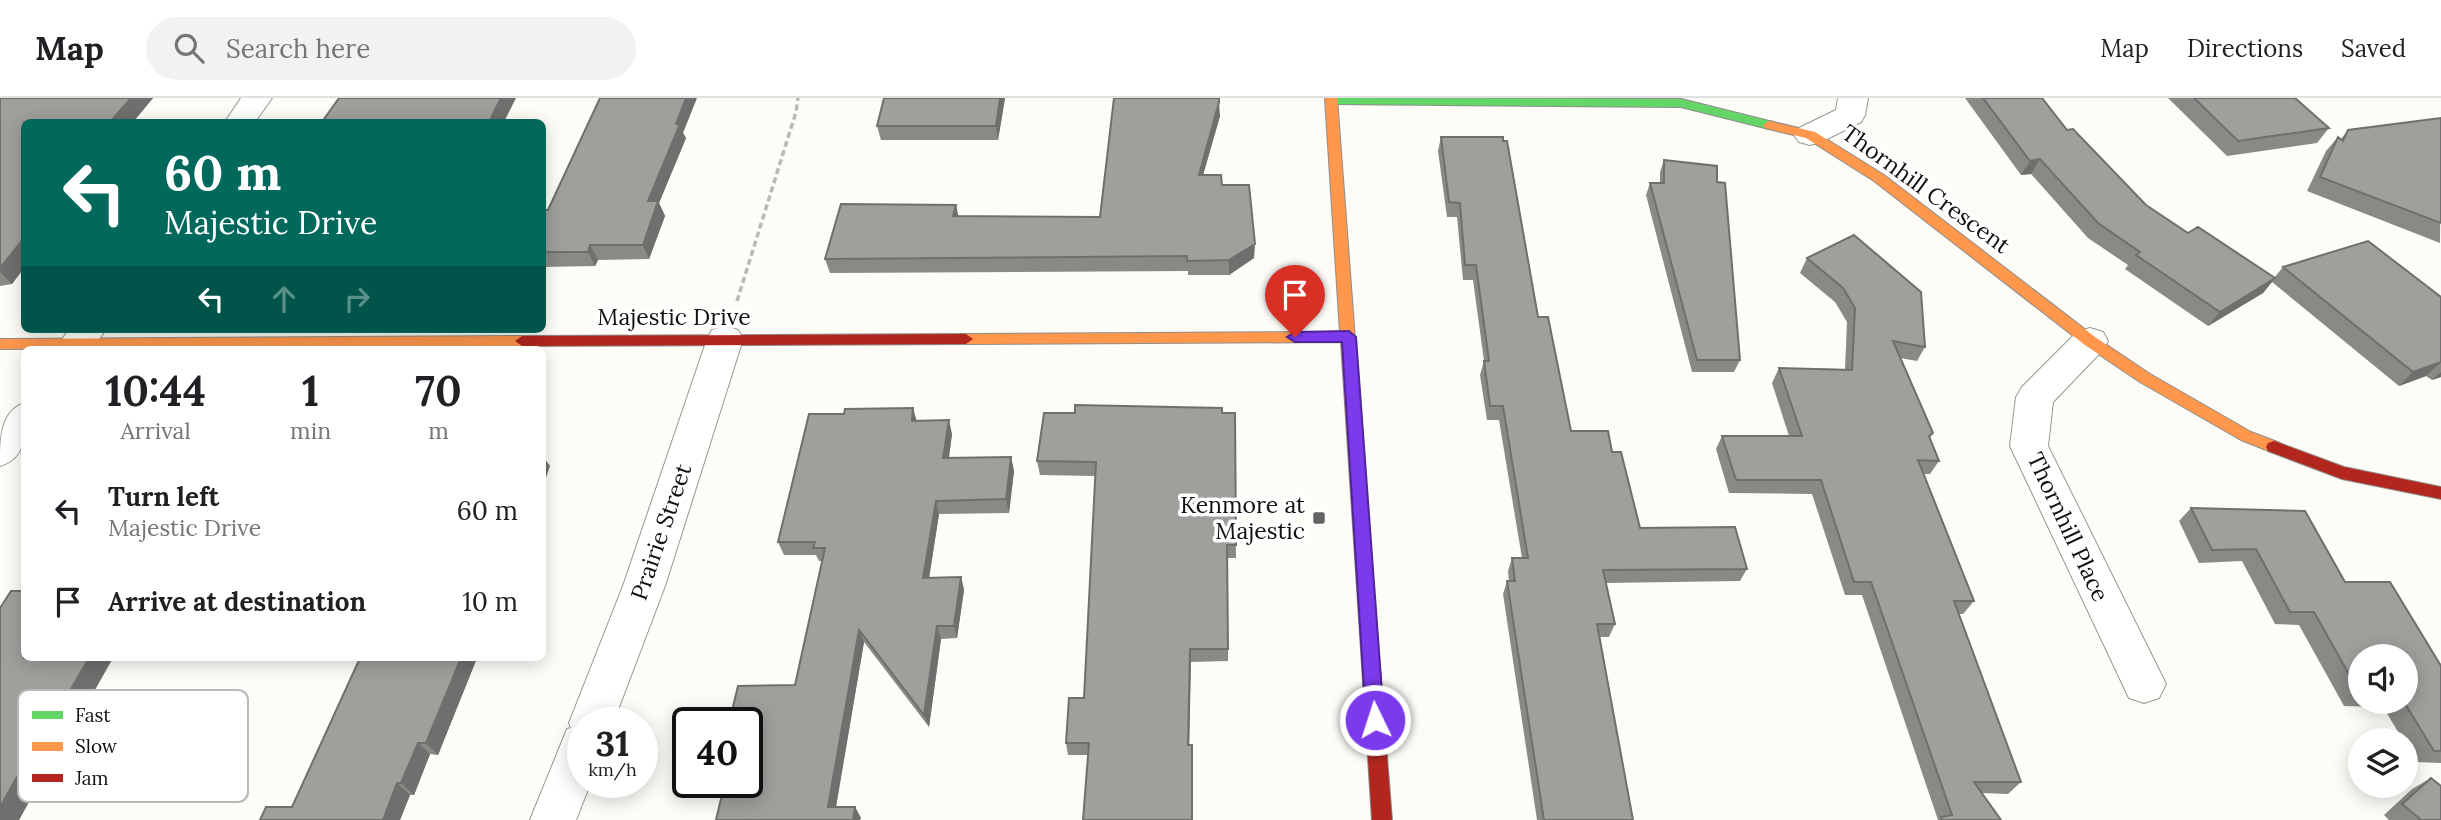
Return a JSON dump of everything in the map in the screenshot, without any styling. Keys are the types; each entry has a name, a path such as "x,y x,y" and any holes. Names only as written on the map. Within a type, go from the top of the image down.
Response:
{"street":[{"path":"242,119 257,98"},
{"path":"1810,135 1850,115 1853,98"},
{"path":"1331,99 1382,820"},
{"name":"Thornhill Crescent","path":"1331,99 1681,103 1810,135 1879,178 2090,341 2145,378 2246,436 2342,473 2441,493"},
{"name":"Majestic Drive","path":"0,344 80,341 1349,337"},
{"name":"Prairie Street","path":"597,707 644,586 725,339"},
{"name":"Thornhill Place","path":"2090,341 2035,397 2029,446 2144,684"},
{"path":"0,451 21,421"},
{"path":"554,820 567,786"}],"path":[{"path":"725,339 796,112 798,98"}],"building":[{"path":"0,98 131,98 113,119 21,119 21,242 0,268"},
{"path":"339,98 501,98 490,119 324,119"},
{"path":"600,98 686,98 676,124 680,124 648,201 658,201 643,245 590,245 588,252 546,252 548,210"},
{"path":"884,98 1000,98 996,126 877,126"},
{"path":"1114,98 1219,98 1199,175 1221,175 1222,185 1249,185 1255,244 1229,260 1187,261 1187,256 825,259 841,204 956,205 953,216 1100,217"},
{"path":"1983,98 2042,98 2067,130 2073,129 2146,205 2188,233 2198,227 2275,278 2220,312 2136,255 2140,252 2098,223 2040,159 2030,161"},
{"path":"2194,98 2295,98 2329,128 2238,141"},
{"path":"2441,118 2441,223 2320,177 2338,137 2343,141 2348,130"},
{"path":"1441,137 1503,137 1503,141 1507,141 1538,317 1548,317 1571,431 1608,431 1612,452 1621,452 1640,528 1735,527 1747,569 1603,570 1615,624 1597,624 1633,820 1544,820 1507,581 1515,581 1512,558 1528,558 1503,406 1490,406 1484,361 1489,361 1476,265 1465,265 1460,203 1449,202"},
{"path":"1664,160 1717,166 1717,182 1725,183 1740,360 1697,360 1650,183 1664,183"},
{"path":"1854,235 1921,292 1925,347 1893,341 1933,433 1929,436 1939,461 1918,460 1974,601 1954,601 2021,782 1974,782 2001,820 1942,820 1941,817 1952,815 1871,582 1854,582 1821,480 1736,480 1722,436 1802,436 1779,368 1852,370 1855,308 1843,288 1807,258"},
{"path":"2368,241 2441,297 2441,362 2413,372 2283,267"},
{"path":"1075,405 1222,408 1222,413 1235,413 1236,545 1227,545 1228,649 1190,649 1188,745 1192,745 1192,820 1083,820 1089,743 1066,743 1069,698 1084,698 1096,462 1037,461 1044,413 1075,413"},
{"path":"913,408 912,421 949,420 943,458 1011,457 1006,499 936,501 923,578 961,577 954,626 937,626 924,715 859,630 828,807 855,807 853,820 716,820 721,798 763,798 763,707 733,707 738,686 795,685 825,548 813,548 815,542 778,542 809,414 844,414 845,409"},
{"path":"2191,508 2305,511 2345,582 2390,582 2441,666 2441,751 2434,751 2411,714 2418,714 2418,644 2348,644 2348,673 2314,612 2290,612 2256,549 2212,550"},
{"path":"11,591 21,591 21,661 87,661 70,690 18,690 18,777 0,807 0,608"},
{"path":"359,661 460,661 426,743 418,743 401,783 397,783 383,820 260,820 266,807 292,807"},
{"path":"2431,778 2441,786 2441,820 2418,820 2420,819 2402,804 2409,798 2418,798 2418,790"}],"traffic: fast":[{"path":"1331,100 1681,103 1769,125"}],"traffic: slow":[{"path":"1331,98 1362,541"},
{"path":"1769,125 1810,135 1879,178 2090,341 2145,378 2246,436 2274,447"},
{"path":"966,339 1349,337"},
{"path":"0,344 522,341"}],"traffic: jam":[{"path":"522,341 966,339"},
{"path":"2274,447 2342,473 2441,493"},
{"path":"1362,541 1382,820"}],"place":[{"name":"Kenmore at Majestic","path":"1319,518"}],"route":[{"path":"1295,337 1349,337 1375,720"}]}
